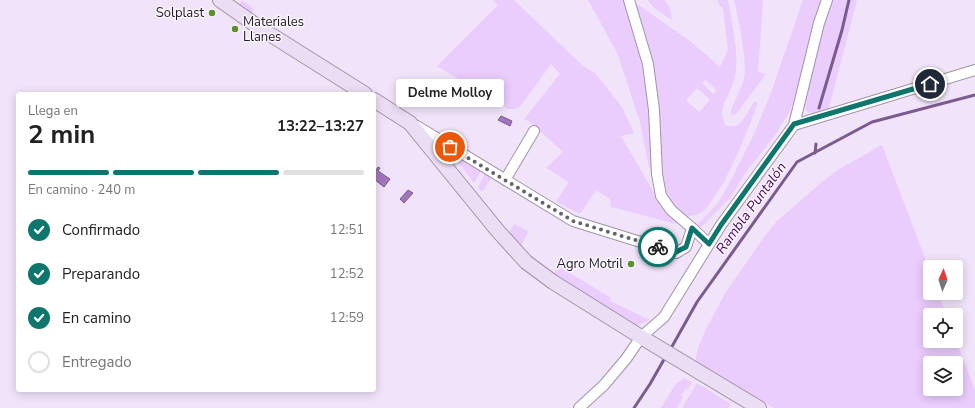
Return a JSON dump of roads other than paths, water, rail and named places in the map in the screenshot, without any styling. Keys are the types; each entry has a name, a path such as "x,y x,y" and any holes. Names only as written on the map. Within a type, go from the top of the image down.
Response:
{"street":[{"path":"220,0 362,92"},
{"path":"629,0 648,64 654,110 657,174 661,196 671,210 709,244"},
{"path":"579,408 604,385 664,317 721,225 794,124 819,23 827,0"},
{"path":"794,124 975,70"},
{"path":"376,101 573,221 676,252 686,247 692,228"},
{"path":"410,122 497,230 526,262 553,282 759,408"},
{"path":"505,180 534,131"}],"waterway":[{"path":"819,108 842,30 849,0"},
{"name":"Rambla Puntalón","path":"670,350 697,302 797,162 872,122 975,95"},
{"name":"Rambla Puntalón","path":"815,153 816,144"},
{"name":"Rambla Puntalón","path":"634,408 666,356"}],"place":[{"name":"Solplast","path":"212,13"},
{"name":"Materiales Llanes","path":"235,29"},
{"name":"Delme Molloy","path":"450,147"},
{"name":"Agro Motril","path":"631,264"}]}
